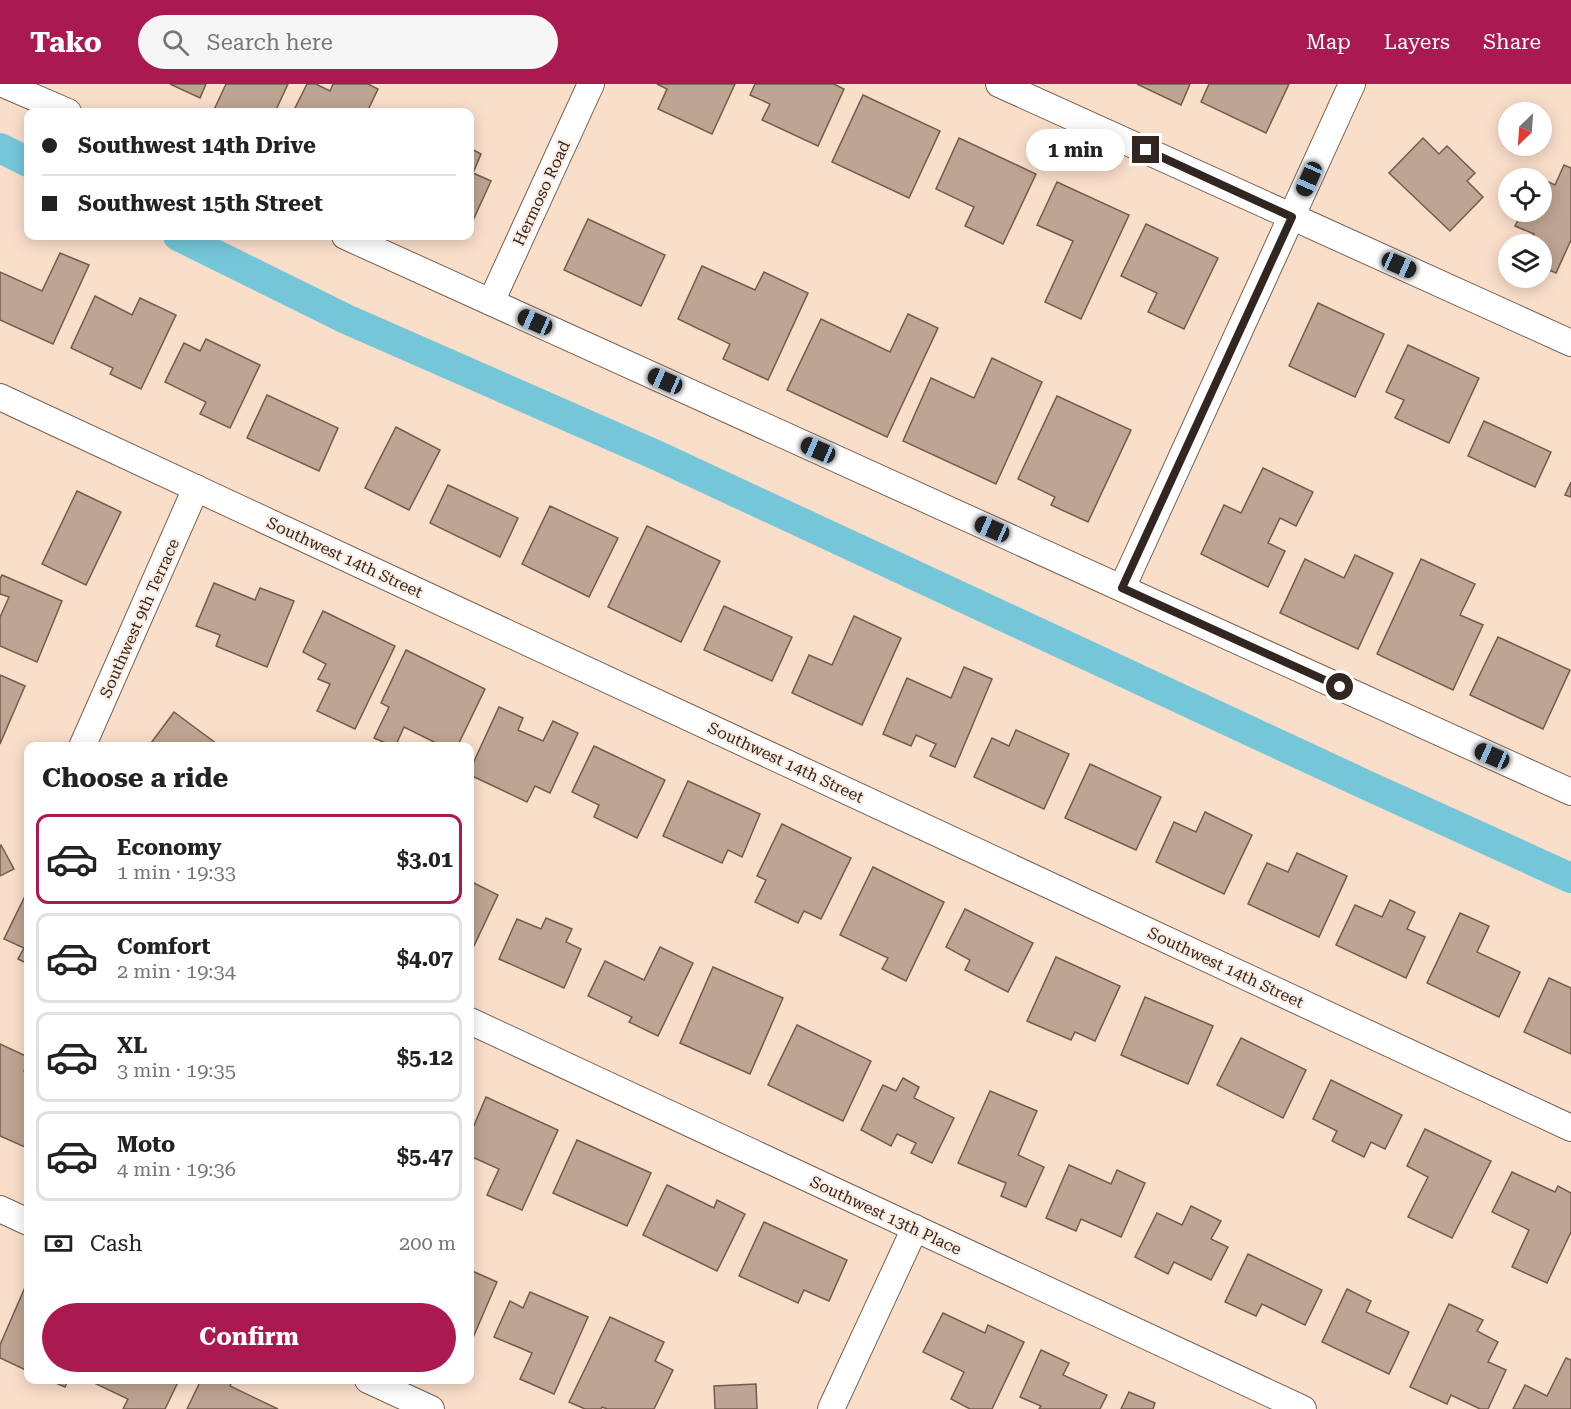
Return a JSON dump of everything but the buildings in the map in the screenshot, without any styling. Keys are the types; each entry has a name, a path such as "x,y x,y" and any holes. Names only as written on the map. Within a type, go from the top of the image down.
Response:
{"street":[{"path":"3,84 59,108"},
{"name":"Hermoso Road","path":"491,302 591,84"},
{"path":"999,84 1571,343"},
{"path":"1122,588 1352,84"},
{"path":"354,240 1571,792"},
{"name":"Southwest 14th Street","path":"0,397 1571,1128"},
{"name":"Southwest 9th Terrace","path":"84,742 196,488"},
{"name":"Southwest 13th Place","path":"474,1023 1303,1409"},
{"path":"0,1209 24,1220"},
{"path":"831,1409 915,1228"},
{"path":"377,1384 431,1409"}],"waterway":[{"path":"0,148 24,160"},
{"path":"186,240 346,319 656,455 1571,878"}],"route":[{"path":"1146,150 1292,217 1122,588 1340,687"}]}
